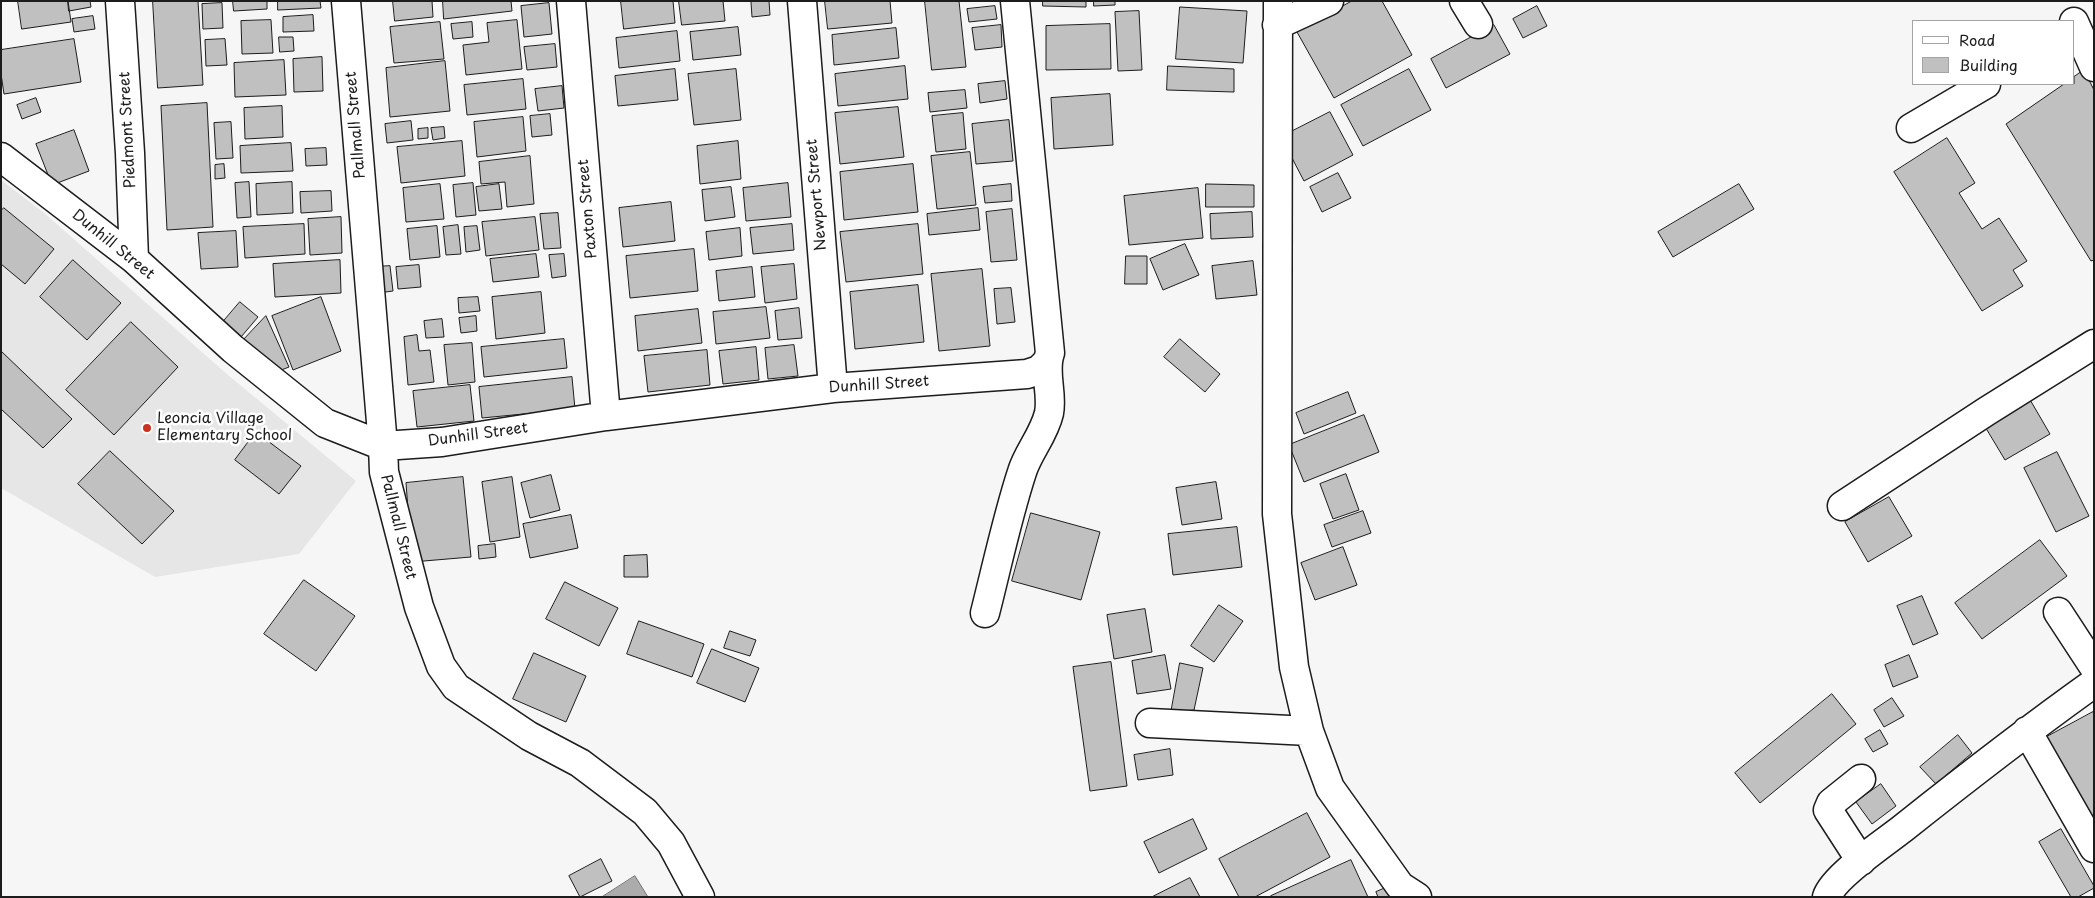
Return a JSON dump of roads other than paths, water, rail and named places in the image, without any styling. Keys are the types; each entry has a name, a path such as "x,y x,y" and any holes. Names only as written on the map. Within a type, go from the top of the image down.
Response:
{"street":[{"name":"Piedmont Street","path":"120,1 130,153 134,259"},
{"name":"Pallmall Street","path":"346,1 384,446 384,472 419,606 442,666 456,687 528,736 580,764 645,812 671,843 700,897"},
{"name":"Paxton Street","path":"571,1 606,416"},
{"name":"Newport Street","path":"802,1 833,388"},
{"path":"985,613 1022,470 1044,426 1049,412 1050,396 1047,362 1050,353 1015,1"},
{"path":"1329,1 1278,13 1277,514 1294,667 1309,731 1330,788 1400,886 1417,897"},
{"path":"2064,1 2072,20"},
{"path":"2075,28 2094,66"},
{"path":"1911,128 1984,85"},
{"name":"Dunhill Street","path":"1,157 134,259 233,350 325,423 384,446 442,442 606,416 833,388 1027,374 1039,370 1047,362"},
{"path":"1842,506 1987,410 2094,344"},
{"path":"2058,612 2094,667"},
{"path":"1827,897 1830,888 1861,861 2027,731 2094,683"},
{"path":"1150,723 1309,731"},
{"path":"2027,731 2094,848"},
{"path":"1861,779 1831,803 1828,810 1861,861"}],"place":[{"name":"Leoncia Village Elementary School","path":"147,428"}]}
